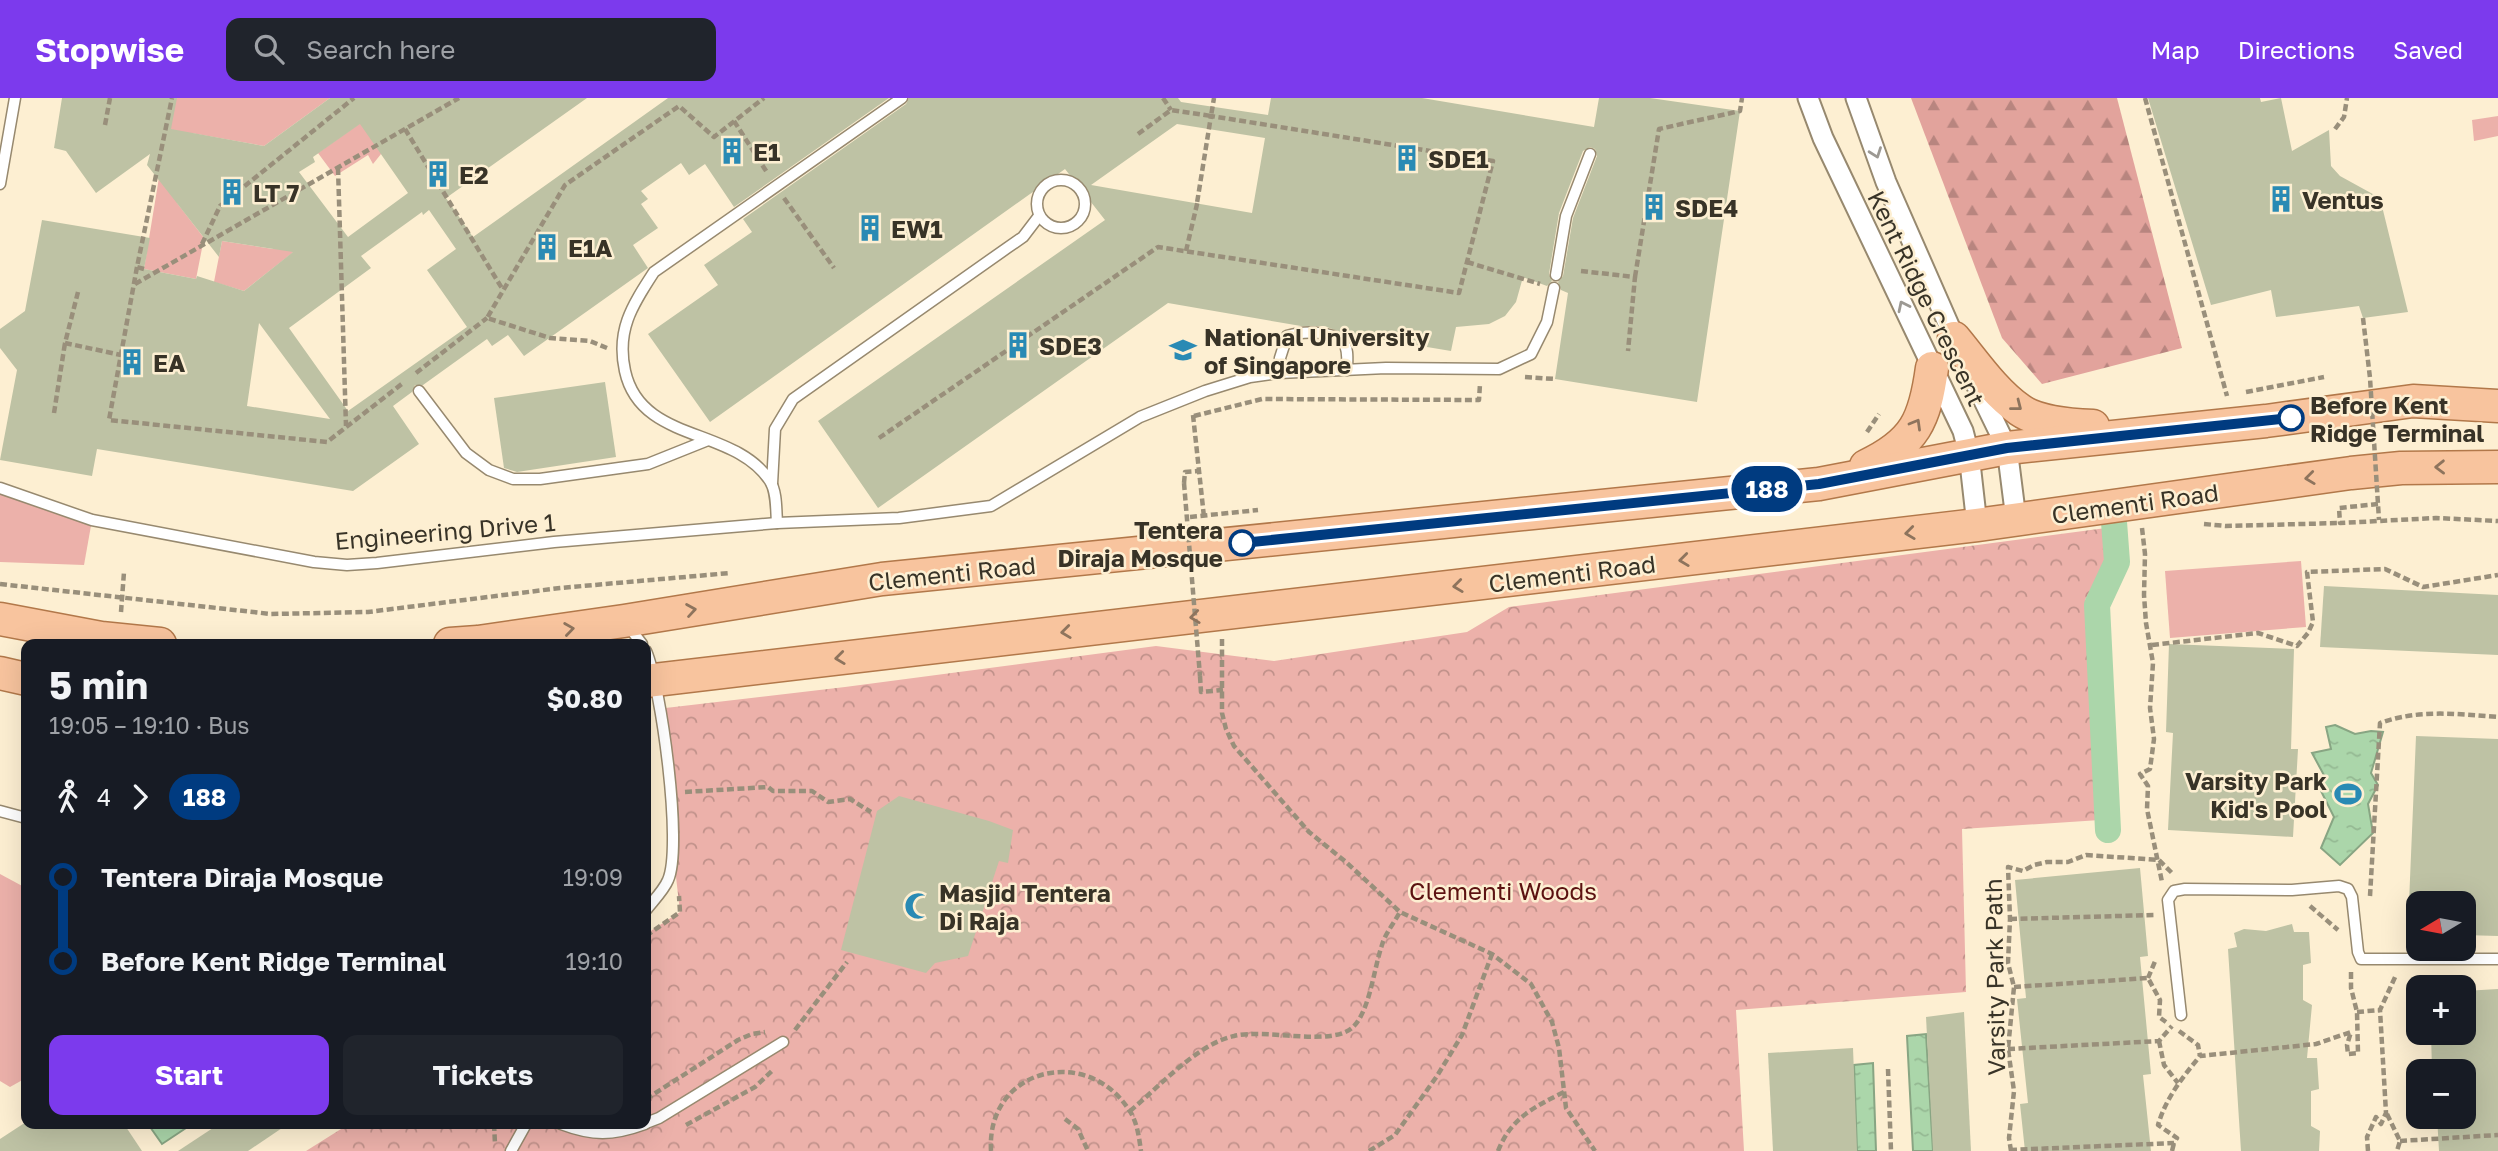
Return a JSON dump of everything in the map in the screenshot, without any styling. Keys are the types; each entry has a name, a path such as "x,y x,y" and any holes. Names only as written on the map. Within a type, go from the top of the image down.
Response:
{"main road":[{"path":"1954,338 1986,376 2021,411 2036,418 2134,434"},
{"path":"1819,484 1854,472 1901,446 1924,412 1933,368"},
{"name":"Clementi Road","path":"531,639 633,633 882,579 1819,484 2007,448 2266,421 2413,401 2498,406"},
{"name":"Clementi Road","path":"651,671 1977,525 2351,473 2401,468 2498,467"},
{"path":"0,619 116,639"},
{"path":"0,673 21,678"}],"street":[{"name":"Kent Ridge Crescent","path":"1808,98 1829,149 1963,430 1969,454 1977,525"},
{"name":"Kent Ridge Crescent","path":"1856,98 1886,182 1954,338 2007,448 2016,519"}],"lane":[{"path":"0,184 15,98"},
{"path":"772,484 761,470 741,454 658,420 641,404 627,383 621,352 625,323 654,272 902,98"},
{"path":"1556,275 1566,216 1590,154"},
{"path":"777,523 772,484 775,429 793,399 1023,237 1039,216 1036,201 1038,193 1049,182 1072,181 1083,192 1085,208 1082,217 1069,227 1052,227 1039,216"},
{"name":"Engineering Drive 1","path":"0,488 92,520 314,562 346,565 377,564 554,542 777,523 899,517 991,506 1140,417 1191,396 1250,377 1386,368 1499,369 1531,354 1547,322 1554,288"},
{"path":"1279,373 1280,358 1287,336 1298,333 1329,335 1343,343 1347,352 1347,370"},
{"path":"419,391 466,453 489,470 513,479 540,479 648,464 708,440"},
{"path":"651,682 671,793 674,841 669,879 651,903"},
{"path":"0,811 21,817"},
{"path":"2180,1016 2168,900 2174,891 2185,889 2292,890 2339,886 2348,889 2352,897 2361,959 2498,959"},
{"path":"651,1121 783,1042"},
{"path":"511,1151 523,1129"},
{"path":"574,1129 585,1133 606,1134 624,1129"}],"path":[{"path":"106,125 110,98"},
{"path":"172,98 109,420 327,442 487,318 565,185 680,106 714,137 764,98"},
{"path":"202,245 220,206 354,98"},
{"path":"134,284 459,98"},
{"path":"1163,98 1171,110"},
{"path":"1186,251 1198,201 1214,98"},
{"path":"1628,351 1635,277 1659,129 1740,111 1742,98"},
{"path":"2144,98 2227,396"},
{"path":"2335,129 2344,117 2347,98"},
{"path":"879,438 1158,247 1459,293 1493,161 1171,110 1138,135"},
{"path":"734,121 776,187 834,268"},
{"path":"405,129 503,290"},
{"path":"338,168 346,427"},
{"path":"1467,262 1554,288"},
{"path":"137,267 144,269"},
{"path":"1581,271 1635,277"},
{"path":"54,414 65,343 78,292"},
{"path":"487,318 550,338 590,341 621,352"},
{"path":"2362,318 2370,378 2379,520"},
{"path":"65,343 121,355"},
{"path":"1193,416 1262,399 1479,400 1481,375"},
{"path":"1518,377 1555,379"},
{"path":"2214,398 2324,377"},
{"path":"1191,396 1210,546"},
{"path":"1200,471 1185,472 1184,483 1201,692 1223,690"},
{"path":"2139,504 2145,554 2146,613 2152,645 2150,708 2154,739 2150,769 2140,774 2148,786 2147,809 2162,886"},
{"path":"2340,523 2339,508 2378,504"},
{"path":"2203,524 2226,526 2436,518 2498,521"},
{"path":"2152,645 2258,634 2297,646 2313,622 2307,572 2385,569 2423,587 2498,575"},
{"path":"122,639 121,598 124,572"},
{"path":"0,583 271,614 368,612 560,588"},
{"path":"1222,672 1222,713 1234,746 1309,832 1400,912 1492,954 1531,984 1552,1022 1559,1048 1566,1108 1595,1151"},
{"path":"2370,901 2380,723 2399,716 2427,713 2498,717"},
{"path":"671,793 768,787 773,791 812,791 828,802 850,799 871,813"},
{"name":"Varsity Park Path","path":"2011,1150 2009,1138 2014,1091 2008,1049 2014,987 2008,963 2008,867 2024,872 2034,865 2068,862 2086,855 2159,860"},
{"path":"2159,860 2178,879"},
{"path":"2292,890 2345,936 2357,940"},
{"path":"2010,919 2155,915 2160,907"},
{"path":"1130,1111 1215,1042 1258,1032 1324,1037 1347,1032 1362,1014 1382,942 1400,912"},
{"path":"1369,1151 1395,1135 1437,1076 1462,1035 1492,954"},
{"path":"651,1096 738,1040 752,1034 764,1031 784,1044 847,962"},
{"path":"2172,1151 2177,1138 2158,1125 2163,1107 2200,1056 2316,1044 2351,1032 2347,1045 2348,1054 2358,1053 2357,1012 2351,988 2351,965"},
{"path":"2397,1151 2400,1141 2386,1113 2380,1010 2398,971"},
{"path":"2014,987 2148,978 2160,1000 2159,1017 2198,1045 2200,1056"},
{"path":"2357,1012 2380,1010"},
{"path":"2008,1049 2159,1041 2172,1026"},
{"path":"2159,1041 2164,1065 2178,1083"},
{"path":"1888,1069 1891,1151"},
{"path":"991,1151 990,1137 1001,1103 1027,1081 1055,1072 1083,1075 1116,1094 1130,1111 1141,1151"},
{"path":"1498,1151 1519,1118 1564,1092"},
{"path":"2368,1151 2367,1137 2376,1117 2381,1124 2386,1113"},
{"path":"1065,1119 1078,1129 1088,1151"},
{"path":"494,1129 496,1151"},
{"path":"2400,1141 2498,1135"},
{"path":"2011,1150 2174,1143"}],"green space":[{"path":"172,98 330,98 264,146 191,133 177,203 204,238 196,279 144,269"},
{"path":"1911,98 2117,98 2182,348 2042,384 2002,338"},
{"path":"393,100 381,154 373,164 368,155 335,176 318,153"},
{"path":"2498,116 2498,136 2474,141 2472,120"},
{"path":"310,239 244,291 214,282 222,241 273,249"},
{"path":"0,488 92,520 84,565 0,562"},
{"name":"Clementi Woods","path":"2106,528 2107,560 2085,600 2100,820 1962,829 1966,992 1736,1010 1744,1151 306,1151 341,1129 651,1129 651,931 680,912 657,709 1156,646 1274,661 1467,632 1509,607"},
{"path":"2301,561 2306,627 2170,638 2165,571"},
{"path":"0,874 21,885 21,1081 10,1087 0,1081"}],"water":[{"name":"Varsity Park Kid's Pool","path":"2335,725 2355,734 2383,732 2371,773 2378,785 2368,804 2373,833 2340,865 2321,848 2334,817 2315,779 2325,777 2312,753 2331,749 2326,727"},
{"path":"1926,1034 1933,1151 1913,1151 1907,1036"},
{"path":"1873,1063 1876,1151 1857,1151 1854,1065"},
{"path":"152,1129 184,1129 162,1144"}],"building":[{"path":"62,98 177,98 171,129 264,146 330,98 587,98 446,198 473,237 668,98 889,98 734,207 705,164 689,175 681,163 641,191 648,199 641,204 658,228 633,245 648,268 524,356 508,335 492,346 487,339 423,385 415,385 412,392 393,406 419,444 353,491 97,449 92,476 0,460 17,370 0,348 0,329 25,311 42,220 150,238 144,269 196,279 197,276 244,291 293,252 222,241 219,257 147,165 150,154 96,193 66,151 54,148","holes":["360,124 408,193 348,237 299,172 315,162 313,157","429,210 456,249 427,270 467,327 348,411 289,328 371,268 361,256 422,212 423,215","259,323 330,419 247,406"]},
{"path":"909,98 1178,98 1181,102 1268,115 1271,98 1422,98 1594,127 1599,98 1650,98 1740,111 1697,402 1555,379 1568,293 1561,290 1558,282 1563,276 1573,218 1597,156 1595,149 1590,147 1583,151 1559,213 1549,274 1552,281 1547,286 1523,277 1516,302 1505,316 1489,324 1456,327 1451,351 1343,333 1324,326 1301,326 1168,303 878,508 818,421 1105,220 1065,169 710,422 648,334 718,285 704,265 752,232 743,219 906,104","holes":["1177,124 1265,138 1252,213 1091,185"]},
{"name":"Ventus","path":"2148,98 2260,98 2261,102 2281,98 2292,151 2329,130 2331,166 2340,176 2380,198 2408,312 2363,318 2359,306 2276,317 2271,290 2211,305"},
{"path":"605,382 616,457 517,472 504,468 494,398"},
{"path":"2324,586 2498,595 2498,655 2320,647"},
{"path":"2169,644 2294,649 2291,749 2298,749 2293,837 2168,830 2173,733 2166,732"},
{"path":"2416,736 2498,739 2498,936 2476,935 2476,891 2410,891"},
{"name":"Masjid Tentera Di Raja","path":"899,796 1013,830 1008,863 999,861 968,956 935,963 926,973 841,950 877,811"},
{"path":"2140,868 2148,956 2140,957 2151,1074 2143,1075 2151,1151 2025,1151 2020,1104 2028,1103 2017,999 2026,998 2015,880"},
{"path":"2292,924 2294,932 2309,932 2311,963 2303,965 2303,1000 2312,1005 2307,1058 2317,1058 2319,1089 2311,1091 2311,1126 2320,1131 2319,1151 2241,1151 2228,949 2237,947 2234,933 2244,929 2266,931"},
{"path":"2498,989 2498,1151 2439,1151 2438,1129 2476,1129 2476,1059 2432,1059 2431,1045 2476,1045 2476,990"},
{"path":"1964,1012 1971,1151 1933,1151 1926,1017"},
{"path":"1853,1048 1857,1151 1773,1151 1768,1053"},
{"path":"21,1125 21,1129 127,1129 142,1151 0,1151 0,1139"},
{"path":"211,1129 281,1129 248,1151 178,1151"}],"waterway":[{"path":"2108,830 2097,605 2117,562 2114,522"}],"bus line":[{"name":"188","path":"1242,543 1819,484 2007,448 2291,418"}],"place":[{"name":"E1","path":"732,151"},
{"name":"SDE1","path":"1407,158"},
{"name":"E2","path":"438,174"},
{"name":"LT 7","path":"232,192"},
{"name":"Ventus","path":"2281,199"},
{"name":"SDE4","path":"1654,207"},
{"name":"EW1","path":"870,228"},
{"name":"E1A","path":"547,247"},
{"name":"SDE3","path":"1018,345"},
{"name":"National University of Singapore","path":"1183,350"},
{"name":"EA","path":"132,362"},
{"name":"Before Kent Ridge Terminal","path":"2291,418"},
{"name":"Tentera Diraja Mosque","path":"1242,543"},
{"name":"Varsity Park Kid's Pool","path":"2348,794"},
{"name":"Masjid Tentera Di Raja","path":"918,906"}]}
